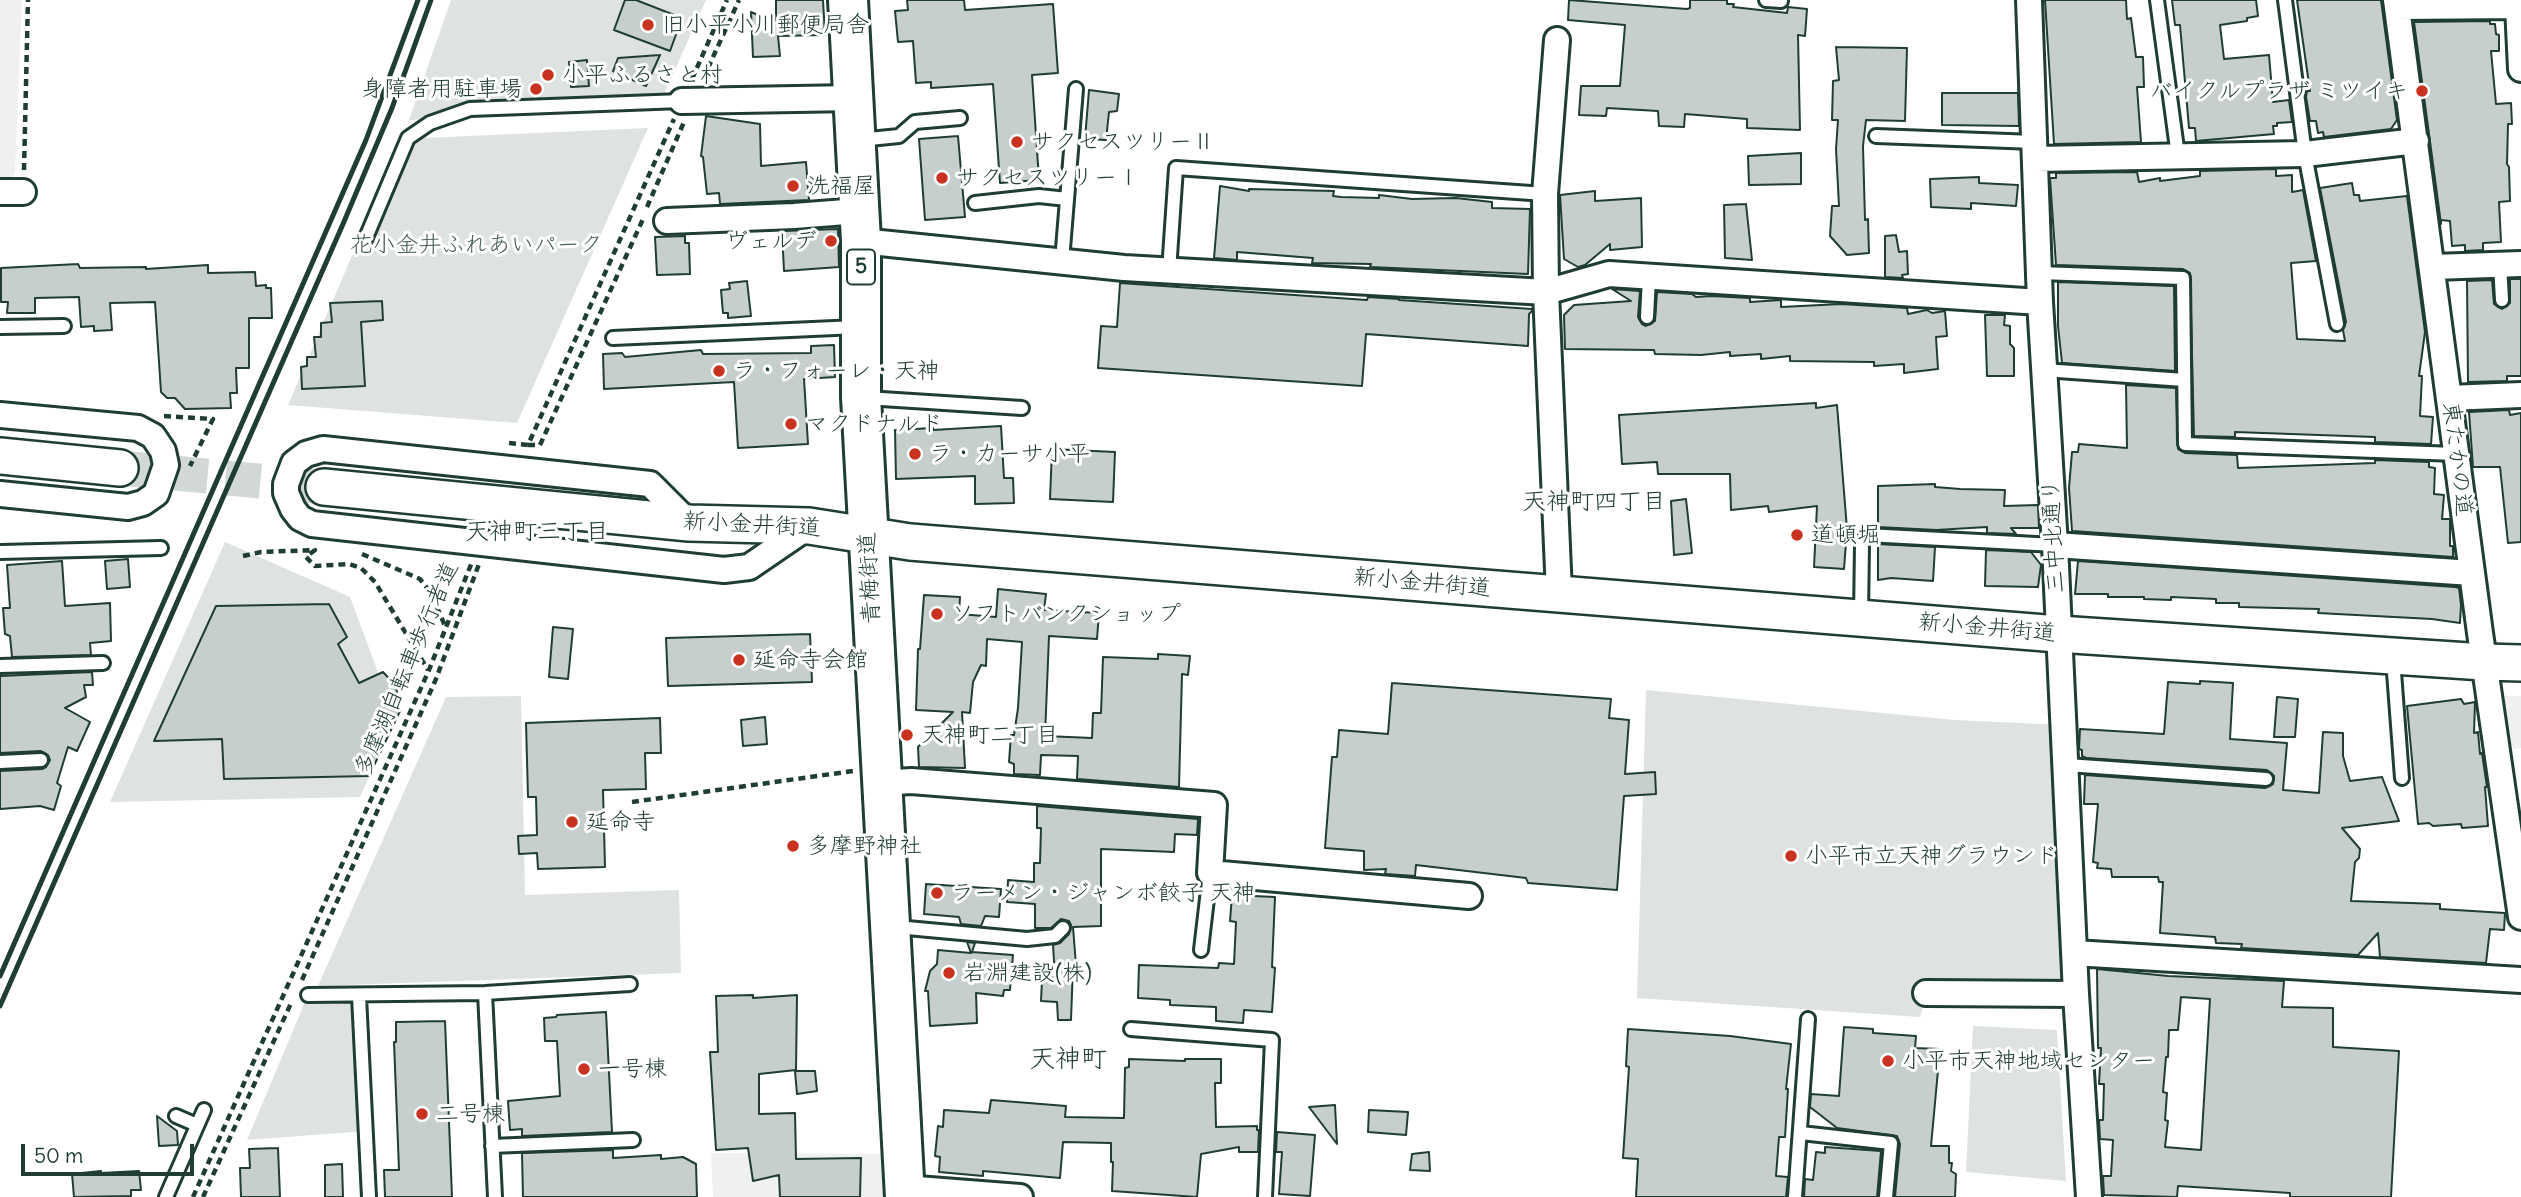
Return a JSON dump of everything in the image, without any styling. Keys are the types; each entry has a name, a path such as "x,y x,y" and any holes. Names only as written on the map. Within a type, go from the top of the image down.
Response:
{"main road":[{"name":"青梅街道","path":"848,0 860,226 861,397 868,534 870,777 891,927 904,1193"},
{"path":"0,456 120,468"},
{"name":"新小金井街道","path":"324,487 689,523 809,526 911,542 2058,634 2521,663"}],"street":[{"name":"三中北通り","path":"2029,0 2040,302 2089,1197"},
{"path":"2397,3 2520,6 2521,69"},
{"name":"東たかの道","path":"2397,3 2484,662 2512,804 2521,917"},
{"path":"1557,40 1545,194 1546,292 1559,593"},
{"path":"688,100 853,98"},
{"path":"2035,150 2178,156 2305,155 2416,141"},
{"path":"667,221 794,216 1062,261 1169,271 1546,292 1609,274 2040,302"},
{"path":"2433,267 2510,264"},
{"path":"2449,398 2521,395"},
{"path":"0,415 138,428 153,436 163,451 166,465 156,494 143,503 128,507 0,494"},
{"path":"689,523 650,484 323,449 306,454 294,463 286,484 286,493 293,509 300,518 312,524 724,570 749,566 809,526"},
{"path":"2055,545 2472,573"},
{"path":"870,777 1214,805 1210,873 1469,896"},
{"path":"2074,953 2521,981"},
{"path":"1926,993 2076,994"},
{"path":"904,1193 1020,1197"}],"lane":[{"path":"1766,0 1781,1"},
{"path":"2157,0 2178,156"},
{"path":"2284,0 2305,155 2337,324"},
{"path":"1062,261 1076,89"},
{"path":"365,240 408,138 430,123 470,109 688,100"},
{"path":"855,140 899,136 915,122 960,118"},
{"path":"1876,136 2035,150"},
{"path":"1169,271 1176,168 1545,194"},
{"path":"975,203 1039,196 1066,200"},
{"path":"2502,300 2510,264"},
{"path":"2039,273 2183,278 2185,444 2456,454"},
{"path":"1647,317 1649,277"},
{"path":"0,327 64,326"},
{"path":"613,338 861,326"},
{"path":"2044,370 2184,380"},
{"path":"861,397 1022,408"},
{"path":"1861,618 1862,544 1866,535 2055,545"},
{"path":"0,552 161,548"},
{"path":"2392,656 2402,778"},
{"path":"0,666 103,663"},
{"path":"0,762 41,760"},
{"path":"2067,765 2266,779"},
{"path":"1201,950 1210,873"},
{"path":"891,927 1027,939 1055,936 1063,928"},
{"path":"308,995 485,993 630,984"},
{"path":"485,993 495,1197"},
{"path":"359,996 369,1197"},
{"path":"1795,1197 1808,1019"},
{"path":"1131,1029 1272,1040 1265,1197"},
{"path":"166,1197 204,1110"},
{"path":"176,1116 197,1125"},
{"path":"1801,1133 1891,1143 1886,1197"},
{"path":"492,1146 633,1140"}],"path":[{"path":"12,192 27,0"},
{"path":"502,442 540,445 688,100 726,0"},
{"path":"528,444 688,100 739,0"},
{"path":"151,415 213,419 190,467"},
{"path":"353,549 420,579 431,593 445,628"},
{"path":"243,556 261,552 315,550 306,557 315,566 349,564 361,568 375,582 429,670"},
{"name":"多摩湖自転車歩行者道","path":"193,1197 429,670 475,555"},
{"path":"203,1197 436,680 482,556"},
{"path":"632,802 870,777"}],"shaded area":[{"path":"0,0 22,0 15,173 8,181 0,180"},
{"path":"2499,696 2521,696 2521,748 2506,750"},
{"path":"711,1153 888,1154 889,1197 713,1197"}],"green space":[{"name":"小平ふるさと村","path":"451,0 706,0 657,110 409,120"},
{"name":"花小金井ふれあいパーク","path":"648,128 517,423 288,405 402,139"},
{"path":"225,542 350,597 395,718 360,797 110,802"},
{"name":"小平市立天神グラウンド","path":"1646,690 1955,720 2064,725 2076,994 1927,993 1920,1017 1637,998"},
{"path":"521,696 525,895 679,890 681,973 318,986 446,697"},
{"path":"308,995 359,996 366,1131 247,1140"},
{"path":"1973,1026 2057,1030 2066,1181 1966,1172"}],"building":[{"name":"旧小平小川郵便局舎","path":"625,0 636,0 682,18 670,51 614,30"},
{"path":"776,0 823,0 825,35 778,36 780,56 753,57 751,12 776,23"},
{"path":"907,0 964,0 965,10 1053,4 1058,73 1032,75 1039,180 1000,183 993,84 931,88 931,82 916,83 913,41 898,42 895,11 908,10"},
{"path":"1569,0 1687,9 1690,8 1690,0 1727,0 1727,4 1734,4 1733,7 1787,13 1788,7 1807,9 1805,36 1798,35 1800,130 1747,128 1747,119 1685,114 1684,127 1659,126 1658,111 1607,108 1606,116 1579,115 1581,86 1620,86 1625,25 1568,20"},
{"path":"2045,0 2126,0 2127,19 2131,18 2136,57 2143,57 2144,87 2137,87 2141,142 2054,144"},
{"path":"2172,0 2256,0 2258,16 2247,18 2247,21 2220,25 2224,59 2269,55 2273,102 2289,100 2292,122 2277,123 2277,126 2273,126 2274,134 2196,141 2195,128 2189,128 2180,25 2175,25"},
{"path":"2297,0 2381,0 2397,120 2391,129 2324,137 2323,132 2318,133 2316,121 2310,121 2306,97 2307,91 2310,91"},
{"path":"2490,21 2490,24 2495,24 2496,34 2499,35 2499,51 2491,51 2496,104 2511,103 2512,124 2508,124 2507,164 2510,201 2499,202 2501,242 2483,243 2483,250 2465,251 2465,245 2452,246 2450,221 2441,220 2441,224 2414,22"},
{"path":"1836,47 1907,48 1905,121 1866,120 1863,146 1865,220 1868,219 1869,253 1847,255 1830,236 1832,206 1839,206 1836,149 1838,120 1832,120 1833,81 1839,80"},
{"path":"660,55 646,86 613,71 618,58"},
{"path":"587,60 589,86 571,87 569,62"},
{"path":"1089,90 1119,94 1117,111 1109,112 1106,140 1085,139"},
{"path":"1942,93 2018,93 2019,126 1942,125"},
{"path":"706,116 760,124 761,166 806,162 809,200 720,204 719,193 707,194 701,156"},
{"name":"サクセスツリーⅠ","path":"958,136 965,217 925,220 919,139"},
{"path":"1801,153 1801,184 1749,185 1748,156"},
{"path":"2276,169 2276,176 2292,175 2292,192 2303,190 2316,261 2291,263 2297,339 2345,341 2343,330 2346,322 2320,188 2352,183 2354,195 2359,195 2360,201 2407,196 2425,332 2419,376 2422,376 2420,416 2433,417 2431,444 2375,442 2375,437 2235,432 2235,437 2194,436 2190,273 2183,269 2056,265 2050,178 2056,178 2056,173 2137,172 2139,182 2200,176 2200,171"},
{"path":"1979,177 1979,183 2018,185 2016,206 1971,203 1971,209 1931,207 1930,179"},
{"path":"1220,186 1249,191 1334,191 1333,196 1341,197 1379,198 1379,195 1412,199 1456,198 1492,202 1492,208 1530,209 1528,274 1312,263 1313,258 1237,252 1237,260 1214,258"},
{"path":"1595,191 1595,201 1641,198 1642,247 1610,250 1610,244 1585,265 1578,267 1564,259 1560,195"},
{"path":"1746,204 1752,260 1725,258 1724,205"},
{"path":"838,229 839,267 784,271 782,231"},
{"path":"1896,235 1899,252 1907,251 1908,274 1902,275 1903,278 1885,277 1885,236"},
{"path":"685,236 685,243 689,243 690,274 657,275 655,237"},
{"path":"78,264 80,268 146,269 208,265 208,273 255,272 256,286 266,285 266,288 271,288 272,318 249,318 249,368 236,368 237,393 230,393 231,408 185,409 175,398 167,398 161,392 155,302 110,303 112,330 94,331 94,326 81,327 79,297 35,298 35,313 7,313 8,302 1,302 1,268"},
{"path":"2510,279 2521,279 2521,376 2507,376 2507,381 2468,382 2467,281 2492,280 2494,304 2502,309 2510,303"},
{"path":"747,281 751,316 728,318 728,313 723,313 721,290 730,289 729,283"},
{"path":"2058,282 2174,286 2175,371 2062,363 2058,326"},
{"path":"1120,283 1367,300 1368,297 1399,299 1532,311 1529,314 1528,346 1366,334 1362,386 1098,368 1101,326 1117,327"},
{"path":"1612,289 1640,291 1638,317 1646,326 1655,321 1657,292 1692,294 1696,297 1750,298 1750,302 1781,300 1781,307 1841,304 1907,308 1908,314 1927,310 1932,313 1945,311 1947,336 1936,337 1938,369 1904,373 1904,364 1874,366 1874,362 1790,361 1790,356 1761,359 1761,354 1730,356 1730,352 1701,355 1655,354 1654,350 1565,349 1564,315 1574,305 1631,301"},
{"path":"382,301 383,320 361,322 365,386 302,389 301,367 307,366 307,357 316,357 314,337 321,337 321,323 332,322 330,303"},
{"path":"1985,315 2005,315 2004,325 2010,326 2010,344 2014,348 2014,376 1987,376"},
{"path":"834,345 835,377 804,379 808,444 738,448 734,382 604,389 603,354 622,353 625,357 701,350 703,354 811,353 811,346"},
{"path":"2126,385 2176,388 2178,449 2185,453 2237,455 2238,468 2375,463 2375,460 2429,462 2429,467 2435,468 2434,494 2444,495 2442,519 2450,519 2450,546 2453,546 2453,557 2072,531 2069,488 2072,452 2078,452 2079,444 2127,448"},
{"path":"1816,403 1816,408 1837,405 1847,529 1844,569 1814,567 1817,506 1769,512 1768,506 1731,510 1730,474 1658,474 1657,462 1622,464 1619,415"},
{"path":"2509,410 2510,415 2521,413 2521,542 2508,543 2500,467 2473,467 2469,412"},
{"path":"1001,426 1004,478 1013,478 1014,503 975,504 975,476 896,479 895,430"},
{"path":"1052,449 1115,452 1113,502 1050,499"},
{"path":"1935,484 1935,487 2005,490 2004,506 2038,505 2039,528 2011,528 2016,534 1987,533 1987,527 1936,530 1878,527 1878,486"},
{"path":"1686,499 1692,553 1674,555 1671,501"},
{"path":"1878,544 1935,547 1933,581 1891,578 1878,580"},
{"path":"1986,550 2031,552 2041,565 2038,587 1985,586"},
{"path":"128,559 130,587 107,589 105,561"},
{"path":"62,561 65,606 110,603 111,641 90,643 91,655 12,657 10,636 5,634 3,608 10,608 7,565"},
{"path":"2078,561 2455,587 2459,588 2460,623 2318,613 2319,609 2239,607 2239,603 2216,603 2216,599 2171,597 2171,600 2075,594"},
{"path":"998,589 1046,594 1044,610 1099,613 1097,639 1049,636 1045,736 1092,738 1093,713 1101,713 1103,657 1158,659 1158,654 1190,656 1188,675 1182,674 1179,787 1077,779 1078,756 1041,755 1040,775 1014,774 1014,764 1009,762 1011,735 1014,735 1018,708 1022,642 987,639 986,666 981,665 973,682 970,713 962,712 965,768 919,767 918,747 953,712 916,710 918,649 924,595 960,597 959,614 996,617"},
{"path":"329,604 347,637 338,644 359,683 383,672 396,686 400,711 369,776 224,779 222,739 154,741 216,606"},
{"path":"553,627 573,629 568,679 549,677"},
{"name":"延命寺会館","path":"810,634 812,682 668,686 666,638"},
{"path":"92,672 93,685 84,685 86,697 65,708 90,722 77,751 68,747 57,783 61,786 54,810 40,806 0,809 0,771 42,769 50,760 48,755 41,751 0,753 0,676"},
{"path":"2200,681 2233,683 2230,739 2287,743 2283,790 2319,793 2323,732 2343,733 2343,756 2350,781 2382,777 2399,821 2342,828 2360,849 2359,858 2355,862 2351,901 2440,904 2440,909 2505,913 2504,930 2490,929 2486,963 2380,957 2378,933 2358,955 2241,948 2242,944 2216,943 2215,937 2160,933 2163,882 2159,882 2158,877 2112,877 2111,869 2097,868 2098,863 2093,862 2098,804 2084,804 2085,775 2265,788 2273,784 2274,776 2267,770 2086,758 2079,749 2080,729 2164,734 2168,682 2200,684"},
{"path":"1392,683 1611,699 1609,718 1629,720 1625,774 1655,772 1656,794 1624,796 1617,890 1528,883 1526,878 1416,865 1415,876 1385,874 1386,869 1364,870 1364,851 1325,848 1332,757 1337,757 1339,730 1388,734"},
{"path":"2277,697 2298,699 2295,737 2274,737"},
{"path":"2461,699 2464,704 2475,702 2474,733 2478,732 2480,754 2482,753 2487,787 2488,826 2462,828 2461,824 2418,824 2407,706"},
{"path":"765,717 767,744 743,746 741,720"},
{"path":"660,718 661,753 645,753 646,789 603,790 605,867 538,869 537,853 519,854 518,836 537,835 536,797 528,797 526,723"},
{"path":"1037,806 1198,819 1197,835 1175,834 1174,852 1101,849 1101,926 1073,927 1076,965 1073,966 1071,1020 1058,1020 1057,1002 1041,1001 1042,980 1055,977 1053,945 1060,943 1069,934 1069,921 1061,919 1051,928 1035,928 1035,904 1007,902 1008,880 1034,882 1034,863 1040,863 1041,828 1037,828"},
{"path":"926,884 1001,889 999,917 985,916 981,926 961,924 959,917 924,914"},
{"path":"1232,895 1275,897 1272,1012 1244,1010 1243,1023 1216,1021 1216,1007 1170,1005 1170,1000 1138,998 1139,965 1218,968 1219,963 1234,964 1236,922 1230,921"},
{"path":"967,942 975,943 972,952 1013,955 1010,990 1004,990 1003,996 976,993 977,1023 930,1026 928,991 925,991 930,971 937,964 938,950 971,953"},
{"path":"2097,969 2168,976 2284,981 2282,1007 2333,1008 2333,1047 2399,1051 2391,1197 2290,1197 2290,1193 2178,1186 2177,1197 2104,1195 2103,1176 2111,1176 2113,1140 2100,1139 2099,1120 2103,1120 2104,1084 2099,1084 2101,1048 2098,1048","holes":["2181,997 2210,999 2201,1150 2165,1147 2167,1093 2163,1092 2169,1030 2178,1030"]},
{"path":"753,995 753,998 797,995 796,1070 759,1074 759,1114 795,1113 796,1159 861,1158 860,1197 780,1197 779,1175 753,1181 748,1148 716,1150 710,1052 718,1052 716,996"},
{"name":"一号棟","path":"606,1012 612,1132 522,1136 522,1129 510,1130 508,1101 560,1096 557,1041 545,1041 544,1018"},
{"name":"二号棟","path":"445,1021 452,1197 385,1197 384,1170 399,1170 394,1042 396,1022"},
{"path":"1844,1027 1873,1029 1873,1033 1916,1036 1915,1048 1940,1049 1931,1146 1949,1146 1951,1171 1956,1174 1955,1197 1895,1197 1900,1144 1897,1136 1837,1128 1810,1107 1811,1094 1839,1096"},
{"path":"1628,1029 1730,1036 1791,1044 1785,1137 1779,1137 1776,1176 1788,1177 1786,1197 1636,1197 1638,1159 1623,1158 1629,1067 1626,1066"},
{"path":"1129,1059 1221,1059 1221,1083 1215,1083 1216,1127 1257,1126 1258,1152 1239,1152 1239,1147 1201,1154 1197,1197 1112,1191 1111,1143 1063,1142 1060,1178 983,1171 983,1176 939,1172 940,1157 935,1156 938,1126 943,1127 944,1110 989,1113 991,1100 1066,1106 1065,1117 1124,1118 1125,1068 1129,1067"},
{"path":"795,1071 815,1071 817,1091 797,1094"},
{"path":"1335,1105 1337,1144 1309,1107"},
{"path":"1369,1110 1408,1112 1406,1135 1368,1132"},
{"path":"157,1116 177,1131 178,1145 159,1146"},
{"path":"1277,1132 1315,1135 1310,1196 1279,1194 1282,1152 1276,1152"},
{"path":"1825,1147 1881,1151 1877,1197 1804,1197 1805,1179 1813,1180 1816,1152 1825,1153"},
{"path":"278,1148 280,1197 241,1197 240,1168 250,1168 249,1149"},
{"path":"613,1150 613,1158 661,1155 661,1159 683,1157 696,1164 697,1197 523,1197 522,1153"},
{"path":"1429,1152 1430,1171 1410,1170 1412,1154"},
{"path":"342,1164 343,1197 325,1197 325,1165"},
{"path":"139,1171 141,1190 131,1190 131,1196 74,1197 72,1174"}],"tunnel":[{"path":"120,468 324,487"}],"railway":[{"path":"0,976 366,140 418,0"},
{"path":"0,1006 343,224 392,108 431,0"}],"place":[{"name":"旧小平小川郵便局舎","path":"648,25"},
{"name":"小平ふるさと村","path":"548,75"},
{"name":"身障者用駐車場","path":"536,89"},
{"name":"バイクルプラザ ミツイキ","path":"2422,91"},
{"name":"サクセスツリーⅡ","path":"1017,142"},
{"name":"サクセスツリーⅠ","path":"942,178"},
{"name":"洗福屋","path":"793,186"},
{"name":"ヴェルデ","path":"831,241"},
{"name":"ラ・フォーレ・天神","path":"719,371"},
{"name":"マクドナルド","path":"791,424"},
{"name":"ラ・カーサ小平","path":"915,454"},
{"name":"道頓堀","path":"1797,535"},
{"name":"ソフトバンクショップ","path":"937,614"},
{"name":"延命寺会館","path":"739,660"},
{"name":"天神町二丁目","path":"907,735"},
{"name":"延命寺","path":"572,822"},
{"name":"多摩野神社","path":"793,846"},
{"name":"小平市立天神グラウンド","path":"1791,856"},
{"name":"ラーメン・ジャンボ餃子 天神","path":"937,893"},
{"name":"岩淵建設(株)","path":"949,973"},
{"name":"小平市天神地域センター","path":"1888,1061"},
{"name":"一号棟","path":"584,1069"},
{"name":"二号棟","path":"422,1114"}],"district":[{"name":"天神町四丁目","path":"1594,502"},
{"name":"天神町三丁目","path":"537,532"},
{"name":"天神町","path":"1068,1060"}]}
